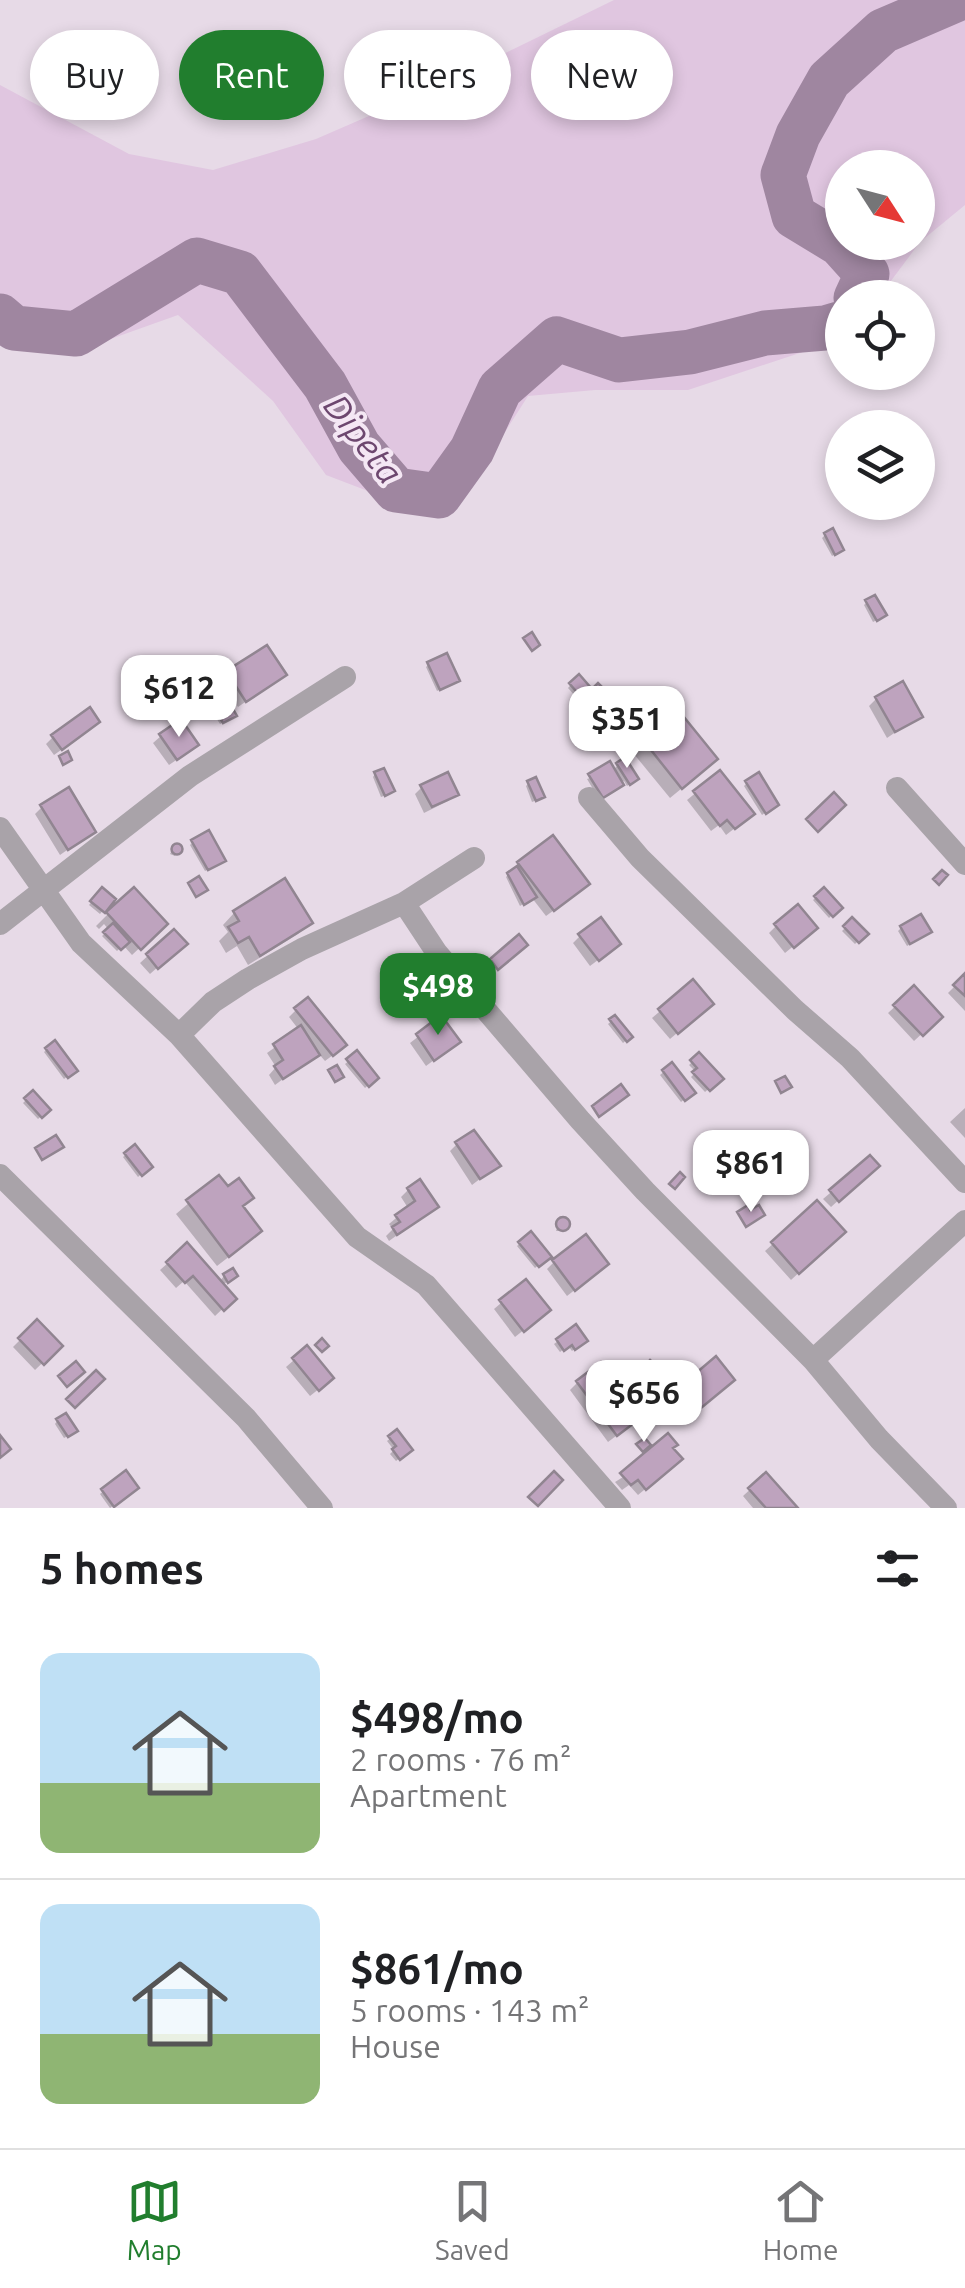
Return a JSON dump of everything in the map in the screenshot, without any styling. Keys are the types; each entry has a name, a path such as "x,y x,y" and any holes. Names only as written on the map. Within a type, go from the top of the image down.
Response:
{"street":[{"path":"0,924 190,776 346,677"},
{"path":"897,788 965,864"},
{"path":"589,798 640,858 850,1058 965,1182"},
{"path":"0,828 81,943 179,1035 357,1236 426,1285 620,1508"},
{"path":"179,1035 213,1002 248,980 302,949 404,903 474,858"},
{"path":"404,903 437,953 580,1120 645,1191 814,1360 879,1438 946,1508"},
{"path":"0,1174 246,1418 322,1508"},
{"path":"814,1360 965,1221"}],"shaded area":[{"path":"614,0 965,0 965,205 935,230 935,150 825,150 825,260 907,260 892,280 825,280 825,345 688,390 595,390 528,396 466,493 436,517 326,475 273,401 178,315 91,346 11,349 0,338 0,85 30,101 30,120 65,120 129,154 213,170 316,139 360,120 511,120 511,50 531,41 531,120 673,120 673,30 553,30"}],"building":[{"path":"833,528 844,550 835,555 824,533"},
{"path":"875,595 887,615 877,621 865,600"},
{"path":"532,632 540,645 532,651 523,638"},
{"path":"267,645 287,675 246,702 226,671"},
{"path":"447,653 460,681 440,690 427,662"},
{"path":"579,674 592,689 598,683 605,690 588,705 569,683"},
{"path":"903,681 923,717 895,732 875,697"},
{"path":"225,695 237,716 223,723 211,703"},
{"path":"675,706 718,759 682,789 639,735"},
{"path":"90,707 100,722 62,750 51,735"},
{"path":"181,719 199,745 177,760 159,734"},
{"path":"68,751 72,760 63,765 59,756"},
{"path":"625,757 639,779 630,785 616,763"},
{"path":"610,761 624,785 603,798 588,774"},
{"path":"384,768 395,791 385,796 374,772"},
{"path":"720,770 755,814 735,829 727,820 720,826 693,791"},
{"path":"448,772 459,795 432,807 420,785"},
{"path":"759,772 779,805 766,814 745,781"},
{"path":"536,777 545,797 536,801 527,781"},
{"path":"69,787 96,832 68,850 40,805"},
{"path":"834,792 846,805 818,832 806,819"},
{"path":"209,830 226,861 208,870 191,840"},
{"path":"553,835 590,884 554,911 517,862"},
{"path":"177,843 183,849 177,855 171,849"},
{"path":"517,866 537,897 524,905 507,873"},
{"path":"942,870 948,875 939,885 933,879"},
{"path":"199,876 208,890 196,897 188,883"},
{"path":"285,878 313,923 260,956 249,937 238,943 228,927 239,921 233,911"},
{"path":"102,887 116,899 105,913 90,901"},
{"path":"134,887 168,924 141,950 106,912"},
{"path":"824,887 843,908 833,917 814,896"},
{"path":"798,904 818,928 794,948 774,924"},
{"path":"921,914 932,932 910,944 900,926"},
{"path":"601,917 621,944 599,961 578,934"},
{"path":"852,917 869,934 859,943 843,926"},
{"path":"113,923 130,942 121,950 103,932"},
{"path":"174,929 188,944 158,969 146,954"},
{"path":"519,934 528,945 498,970 490,959"},
{"path":"965,973 965,996 953,985"},
{"path":"693,979 714,1004 678,1034 658,1009"},
{"path":"914,985 943,1017 923,1036 893,1005"},
{"path":"308,997 347,1045 333,1056 294,1008"},
{"path":"441,1015 461,1042 434,1061 416,1034"},
{"path":"615,1015 633,1037 627,1042 609,1019"},
{"path":"301,1025 320,1055 283,1079 274,1066 283,1060 273,1044"},
{"path":"55,1040 78,1071 68,1078 45,1048"},
{"path":"357,1050 379,1078 369,1087 346,1059"},
{"path":"699,1052 724,1079 710,1091 692,1072 697,1068 690,1060"},
{"path":"672,1062 696,1093 685,1101 662,1070"},
{"path":"337,1065 344,1077 335,1082 328,1070"},
{"path":"785,1076 792,1087 781,1093 775,1081"},
{"path":"621,1084 629,1095 599,1117 592,1106"},
{"path":"33,1090 51,1110 42,1118 24,1098"},
{"path":"474,1130 501,1166 480,1179 455,1142"},
{"path":"56,1135 64,1147 42,1160 35,1148"},
{"path":"135,1144 153,1167 142,1176 124,1153"},
{"path":"870,1155 880,1166 839,1202 829,1190"},
{"path":"680,1172 685,1177 675,1189 669,1184"},
{"path":"219,1175 228,1186 239,1178 254,1198 243,1206 262,1231 229,1257 186,1200"},
{"path":"420,1179 439,1207 397,1235 392,1227 400,1222 395,1215 415,1201 407,1188"},
{"path":"817,1200 846,1232 799,1274 771,1242"},
{"path":"748,1205 750,1210 759,1205 765,1215 746,1227 737,1212"},
{"path":"563,1217 570,1224 563,1231 556,1224"},
{"path":"531,1231 552,1257 539,1267 518,1242"},
{"path":"586,1234 609,1264 575,1291 552,1260"},
{"path":"187,1242 237,1299 224,1311 193,1276 185,1283 166,1262"},
{"path":"233,1268 238,1276 228,1283 223,1274"},
{"path":"526,1279 551,1310 524,1332 499,1300"},
{"path":"37,1319 63,1346 44,1365 18,1338"},
{"path":"576,1324 588,1341 575,1350 572,1345 564,1351 556,1339"},
{"path":"322,1338 329,1346 322,1352 315,1345"},
{"path":"307,1345 334,1378 319,1391 292,1358"},
{"path":"716,1356 735,1380 701,1408 682,1385"},
{"path":"650,1360 679,1388 668,1399 639,1372"},
{"path":"76,1361 85,1372 67,1387 58,1376"},
{"path":"601,1362 642,1417 617,1436 576,1381"},
{"path":"96,1370 105,1379 75,1408 66,1399"},
{"path":"66,1413 78,1431 68,1437 56,1419"},
{"path":"397,1429 413,1450 400,1460 388,1436"},
{"path":"668,1433 678,1445 673,1448 683,1459 646,1490 638,1480 631,1485 620,1473"},
{"path":"0,1435 11,1449 0,1458"},
{"path":"645,1438 651,1445 643,1452 636,1444"},
{"path":"126,1470 139,1488 114,1507 101,1489"},
{"path":"554,1471 563,1480 538,1506 528,1497"},
{"path":"766,1472 798,1508 766,1508 748,1488"}],"waterway":[{"name":"Dipeta","path":"864,280 867,274 840,244 794,216 783,175 798,135 829,80 883,31 955,0"},
{"name":"Dipeta","path":"0,316 14,328 76,334 197,260 240,273 325,385 359,447 396,490 439,496 472,450 500,389 557,339 619,360 690,352 765,333 825,328"}]}
